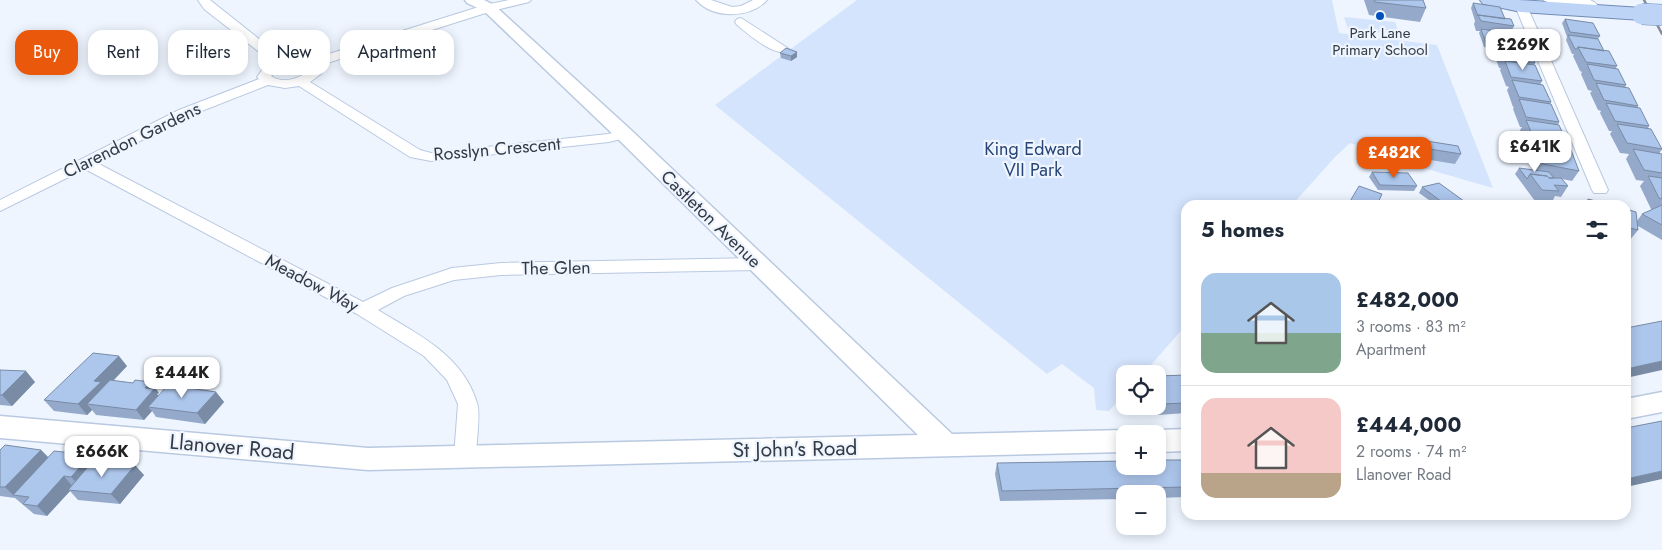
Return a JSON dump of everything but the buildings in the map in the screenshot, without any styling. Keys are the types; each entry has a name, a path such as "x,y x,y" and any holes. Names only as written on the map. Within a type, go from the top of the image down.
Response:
{"main road":[{"path":"1489,0 1521,6 1601,13 1662,15"}],"street":[{"path":"204,0 208,6 258,45"},
{"path":"330,57 481,4 525,0"},
{"path":"702,0 719,9 739,11 749,8 761,0"},
{"path":"1549,0 1590,4 1601,13"},
{"name":"Castleton Avenue","path":"481,4 624,134 756,264 946,445"},
{"path":"1521,6 1600,190"},
{"path":"719,9 715,12 715,16 719,20 741,22 753,14 749,8"},
{"path":"741,22 761,38 782,49"},
{"path":"265,75 264,77 267,81 282,84 300,81 312,75"},
{"name":"Clarendon Gardens","path":"0,206 184,113 267,81"},
{"name":"Rosslyn Crescent","path":"300,81 415,154 431,157 608,138 624,134"},
{"name":"Meadow Way","path":"86,163 364,310 431,351 455,376 468,404 465,457"},
{"name":"The Glen","path":"364,310 398,292 452,274 501,269 756,264"},
{"path":"1631,408 1662,402"},
{"name":"Llanover Road","path":"0,427 368,459 465,457"},
{"path":"1166,441 1181,440"},
{"name":"St John's Road","path":"465,457 1116,441"}],"green space":[{"name":"King Edward VII Park","path":"857,0 1332,0 1339,33 1437,45 1493,188 1427,169 1350,143 1296,200 1181,200 1181,331 1151,365 1116,365 1116,403 1109,411 1096,410 1094,388 1062,364 1047,374 715,105"},
{"path":"1344,17 1395,22 1400,35 1348,29"}],"railway":[{"path":"1644,0 1662,34"}],"place":[{"name":"Park Lane Primary School","path":"1380,16"}]}
